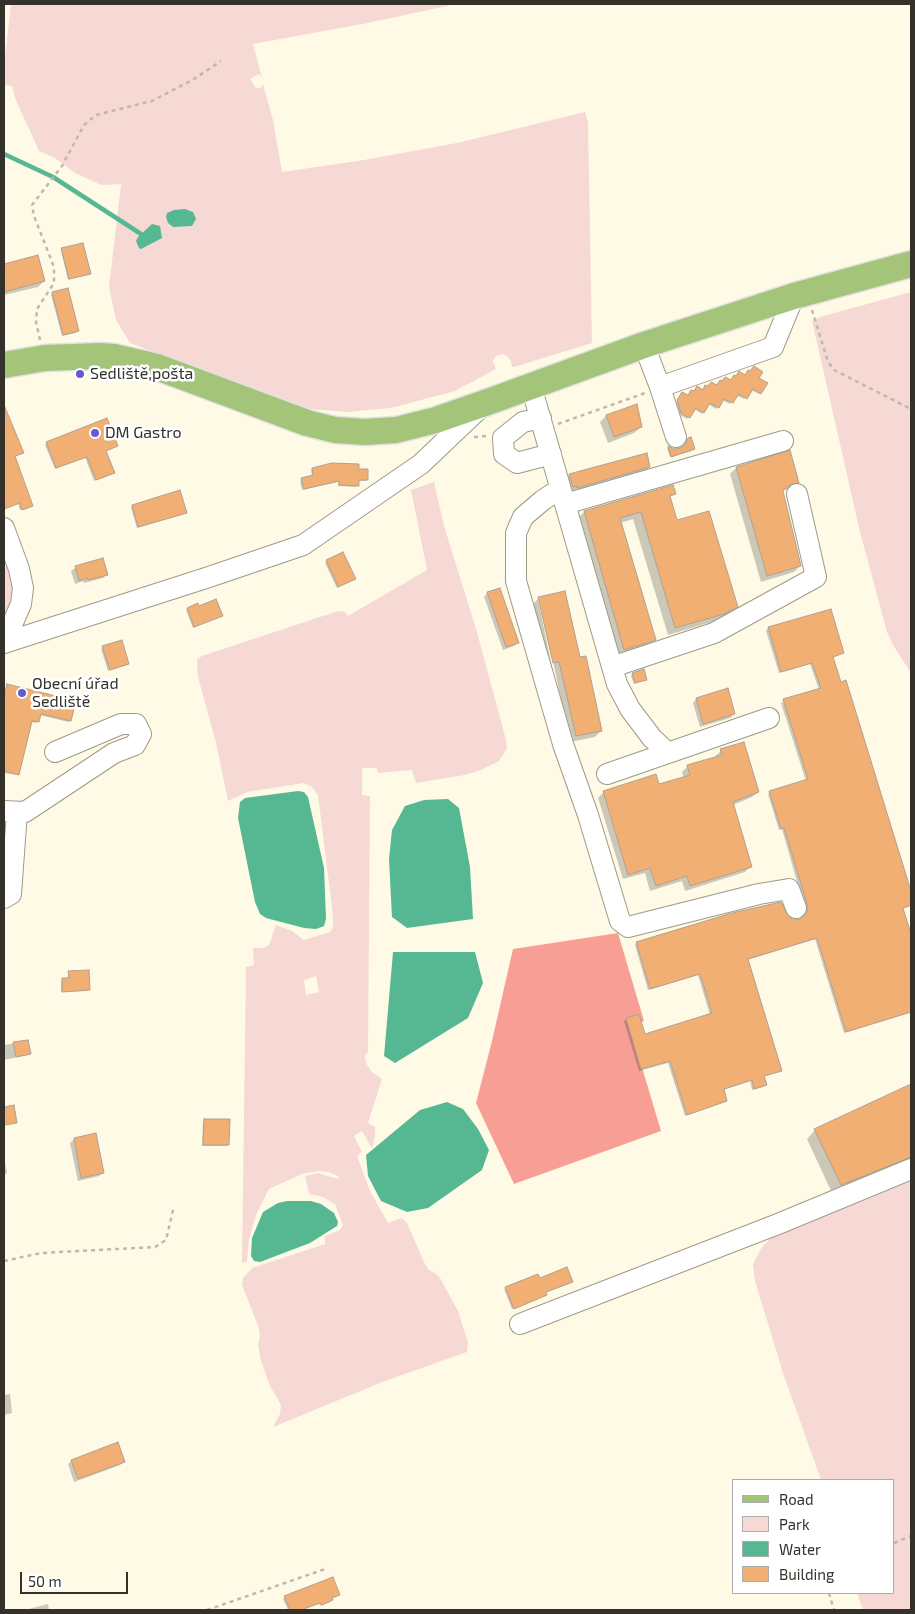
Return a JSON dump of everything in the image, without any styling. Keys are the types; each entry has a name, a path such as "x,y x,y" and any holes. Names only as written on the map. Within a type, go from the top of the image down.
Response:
{"main road":[{"path":"4,365 44,358 100,356 136,361 157,367 307,423 335,430 365,432 396,430 436,420 644,345 802,300 911,264"}],"street":[{"path":"660,387 773,347 802,300"},
{"path":"644,345 676,437"},
{"path":"531,386 617,684 630,709 652,738 668,753"},
{"path":"4,643 303,545 421,464 485,403"},
{"path":"542,424 523,422 503,438 504,454 517,463 551,454"},
{"path":"783,441 543,500 523,517 516,533 516,581 563,744 588,815 620,921 628,927 789,888 796,908"},
{"path":"612,667 714,633 816,577 798,494"},
{"path":"4,528 19,569 23,588 21,604 4,643"},
{"path":"607,774 769,718"},
{"path":"4,898 11,894 11,811 25,812 114,753 135,745 141,734 136,724 121,724 55,752"},
{"path":"520,1324 778,1224 911,1170"}],"path":[{"path":"44,358 36,322 38,309 54,283 54,267 32,206 62,166 84,125 96,115 152,101 194,79 221,61"},
{"path":"802,300 828,362 834,370 911,409"},
{"path":"542,424 660,387"},
{"path":"4,1261 41,1253 155,1247 166,1240 174,1206"},
{"path":"895,1543 911,1536"},
{"path":"208,1610 328,1568"},
{"path":"828,1594 834,1610"}],"green space":[{"path":"11,4 456,4 368,23 253,44 262,78 259,74 250,79 256,88 261,88 263,84 273,120 282,172 364,160 457,143 585,112 588,122 592,343 514,367 512,367 511,361 507,356 502,354 496,356 493,361 496,369 455,391 391,408 347,412 310,409 230,382 130,343 116,320 109,287 121,184 101,185 75,173 55,158 39,151 15,98 12,86 4,85 4,67"},
{"path":"911,292 911,673 887,632 860,532 812,321 823,316"},
{"path":"434,482 444,526 477,632 507,749 499,761 481,770 465,775 416,783 412,770 378,773 377,768 362,768 362,795 370,796 368,1052 365,1056 366,1063 371,1071 382,1079 368,1123 375,1127 372,1149 362,1131 354,1136 362,1152 357,1156 370,1191 388,1223 402,1218 407,1223 425,1264 429,1270 440,1278 458,1311 468,1342 467,1352 385,1381 273,1427 280,1414 281,1405 269,1384 260,1357 258,1344 259,1328 242,1285 243,1278 252,1268 325,1244 325,1236 340,1230 343,1225 335,1204 323,1197 309,1194 305,1176 317,1173 338,1179 338,1176 318,1171 302,1174 269,1189 256,1215 249,1239 247,1261 242,1263 246,967 254,965 253,948 263,948 269,945 276,925 292,931 304,940 330,932 333,927 332,907 318,795 312,787 304,783 247,792 228,801 216,743 198,677 197,659 338,611 345,612 348,616 427,570 411,490","holes":["316,976 319,992 306,995 304,980"]},
{"path":"4,549 15,591 4,623"},
{"path":"911,1179 911,1610 863,1610 857,1594 895,1594 895,1479 821,1479 783,1373 755,1281 753,1264 762,1247 773,1236"}],"shaded area":[{"path":"618,933 644,1021 630,1027 661,1131 514,1184 476,1103 513,949"}],"water":[{"path":"185,209 193,212 196,219 192,226 173,227 168,223 167,213"},
{"path":"152,224 160,226 162,238 141,249 136,241"},
{"path":"298,791 304,792 308,797 324,868 326,919 324,926 316,929 304,928 266,918 260,914 255,902 238,818 240,802 245,798"},
{"path":"448,799 459,808 470,867 473,919 407,928 392,917 389,859 392,830 405,806 424,800"},
{"path":"393,952 475,952 483,983 468,1018 395,1063 384,1056"},
{"path":"447,1102 463,1109 478,1129 489,1150 482,1170 428,1208 407,1212 381,1201 368,1176 366,1155 420,1110"},
{"path":"311,1201 321,1204 334,1213 338,1222 337,1226 310,1243 260,1262 254,1261 251,1256 252,1238 263,1212 278,1203"}],"building":[{"path":"83,243 91,274 69,279 61,248"},
{"path":"38,255 45,281 4,292 4,264"},
{"path":"68,288 79,331 63,335 52,292"},
{"path":"754,366 763,372 759,378 768,383 761,394 753,389 747,399 739,394 733,403 724,399 719,408 710,403 704,413 696,408 690,418 681,413 677,400 682,392 688,395 697,386 703,390 705,385 708,386 711,382 717,385 725,377 731,380 739,371 745,375"},
{"path":"637,404 642,427 614,437 606,415"},
{"path":"4,405 24,453 15,456 33,506 22,510 20,503 4,509"},
{"path":"107,418 118,446 106,451 115,473 96,480 87,457 56,468 46,442"},
{"path":"691,437 695,449 671,457 668,446 674,449 680,448"},
{"path":"790,450 799,483 789,485 783,491 801,566 767,576 736,467"},
{"path":"647,453 650,467 577,488 577,486 573,487 569,474"},
{"path":"332,463 359,464 359,469 368,469 368,480 359,480 359,486 339,485 339,481 304,489 301,478 313,475 312,468"},
{"path":"673,485 676,494 670,496 677,520 709,511 738,607 724,614 675,628 641,512 620,518 656,640 624,650 584,511"},
{"path":"180,490 187,513 138,527 132,505"},
{"path":"343,552 356,579 338,587 326,560"},
{"path":"103,558 108,575 79,581 75,566"},
{"path":"500,588 519,643 506,647 487,592"},
{"path":"565,591 580,657 586,656 602,731 576,736 559,662 553,663 538,597"},
{"path":"216,599 223,616 194,627 187,608 198,603 199,606"},
{"path":"831,609 844,653 833,657 841,682 846,680 911,891 911,905 903,908 911,934 911,1012 846,1032 817,938 748,959 782,1071 764,1076 767,1085 754,1089 752,1080 724,1089 727,1101 687,1115 670,1061 641,1069 626,1018 639,1014 645,1034 712,1013 700,974 650,989 636,942 732,913 781,902 789,917 794,920 800,919 808,910 784,828 781,829 769,791 808,779 783,699 821,688 812,663 781,672 768,627"},
{"path":"122,640 129,664 110,670 102,646"},
{"path":"644,669 647,680 635,683 632,673"},
{"path":"7,684 76,701 71,721 41,714 39,722 32,721 19,775 4,771 4,697"},
{"path":"728,688 735,714 703,724 696,698"},
{"path":"744,742 759,792 733,802 752,867 690,886 687,876 656,886 650,868 628,875 603,791 656,774 659,784 690,775 687,765 722,755 720,749"},
{"path":"89,970 90,990 62,992 62,978 69,978 68,971"},
{"path":"28,1040 31,1054 16,1057 13,1042"},
{"path":"911,1084 911,1157 841,1185 814,1129"},
{"path":"14,1105 17,1123 4,1125 4,1107"},
{"path":"204,1119 230,1119 229,1145 203,1145"},
{"path":"96,1133 104,1173 81,1178 74,1138"},
{"path":"567,1267 573,1282 546,1292 547,1295 514,1309 505,1287 538,1274 540,1278"},
{"path":"118,1442 125,1462 78,1479 71,1460"},
{"path":"333,1577 340,1595 322,1605 320,1603 301,1610 290,1610 284,1596"}],"waterway":[{"path":"4,154 53,177 141,234"}],"place":[{"name":"Sedliště,pošta","path":"80,374"},
{"name":"DM Gastro","path":"95,433"},
{"name":"Obecní úřad Sedliště","path":"22,693"}]}
